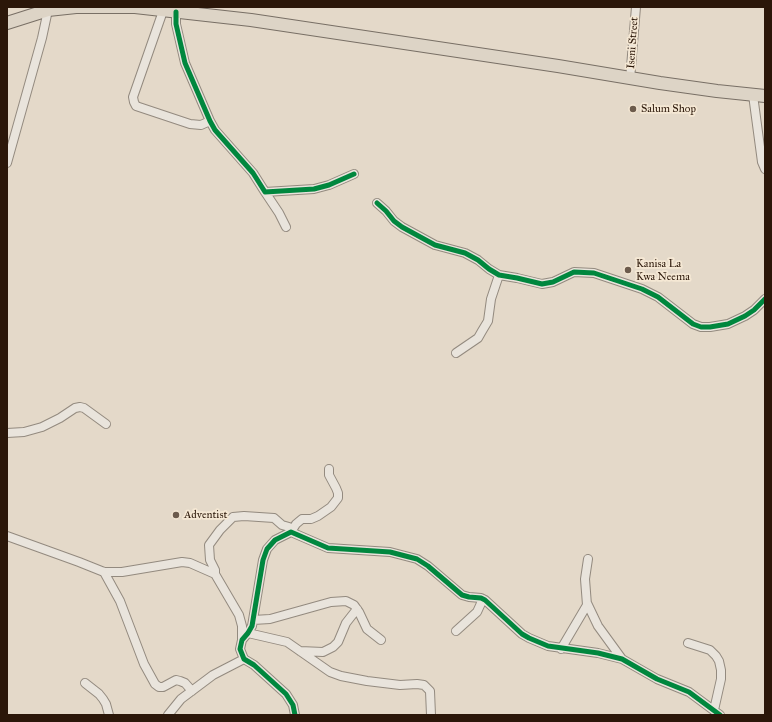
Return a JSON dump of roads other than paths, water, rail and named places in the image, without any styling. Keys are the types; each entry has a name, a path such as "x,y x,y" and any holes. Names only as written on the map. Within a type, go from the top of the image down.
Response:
{"highway":[{"path":"7,23 48,10 135,7 251,20 558,66 630,79 717,92 765,96"}],"street":[{"name":"Iseni Street","path":"630,79 636,7"},
{"path":"7,163 42,38 48,10"},
{"path":"162,11 133,97 134,102 136,106 190,124 201,125 210,121"},
{"path":"176,12 176,24 185,63 210,121 215,130 253,173 280,212 286,227"},
{"path":"753,95 762,162 765,169"},
{"path":"266,192 314,189 329,185 354,174"},
{"path":"378,203 394,221 402,227 434,246 465,253 499,275 542,284 553,282 574,272 594,273 648,291 693,324 701,327 728,324 754,310 765,299"},
{"path":"456,353 478,338 482,332 488,321 491,299 499,275"},
{"path":"7,433 24,432 42,426 60,418 75,408 80,407 84,408 106,424"},
{"path":"242,640 248,633 253,620 263,560 267,549 274,540 291,532 296,524 302,519 311,519 318,516 331,507 338,498 336,488 329,475 328,469"},
{"path":"295,715 293,705 286,694 254,665 244,659 240,651 242,626 239,615 215,574 215,570 210,560 209,546 220,530 233,517 244,516 274,518 282,525 289,527 291,532 328,548 385,551 414,558 428,566 462,595 483,599 502,614 525,636 548,646 598,653 622,659 657,679 689,692 717,712 721,679 719,661 710,650 688,642"},
{"path":"7,536 104,572 122,572 182,562 190,563 215,574"},
{"path":"588,559 586,579 587,603 598,626 622,659"},
{"path":"104,572 120,601 144,664 155,684 159,687 176,680 185,683 192,691"},
{"path":"456,631 477,612 483,599"},
{"path":"253,620 270,619 338,600 348,601 357,609 370,632 381,640"},
{"path":"561,649 583,613 587,603"},
{"path":"300,651 323,652 334,646 338,642 346,623 357,609"},
{"path":"248,633 287,642 330,672 341,676 400,685 417,684 424,686 430,691 432,715"},
{"path":"168,715 181,699 219,672 244,659"},
{"path":"85,684 101,697 106,704 109,715"}],"place":[{"name":"Salum Shop","path":"633,109"},
{"name":"Kanisa La Kwa Neema","path":"628,270"},
{"name":"Adventist","path":"176,515"}]}
